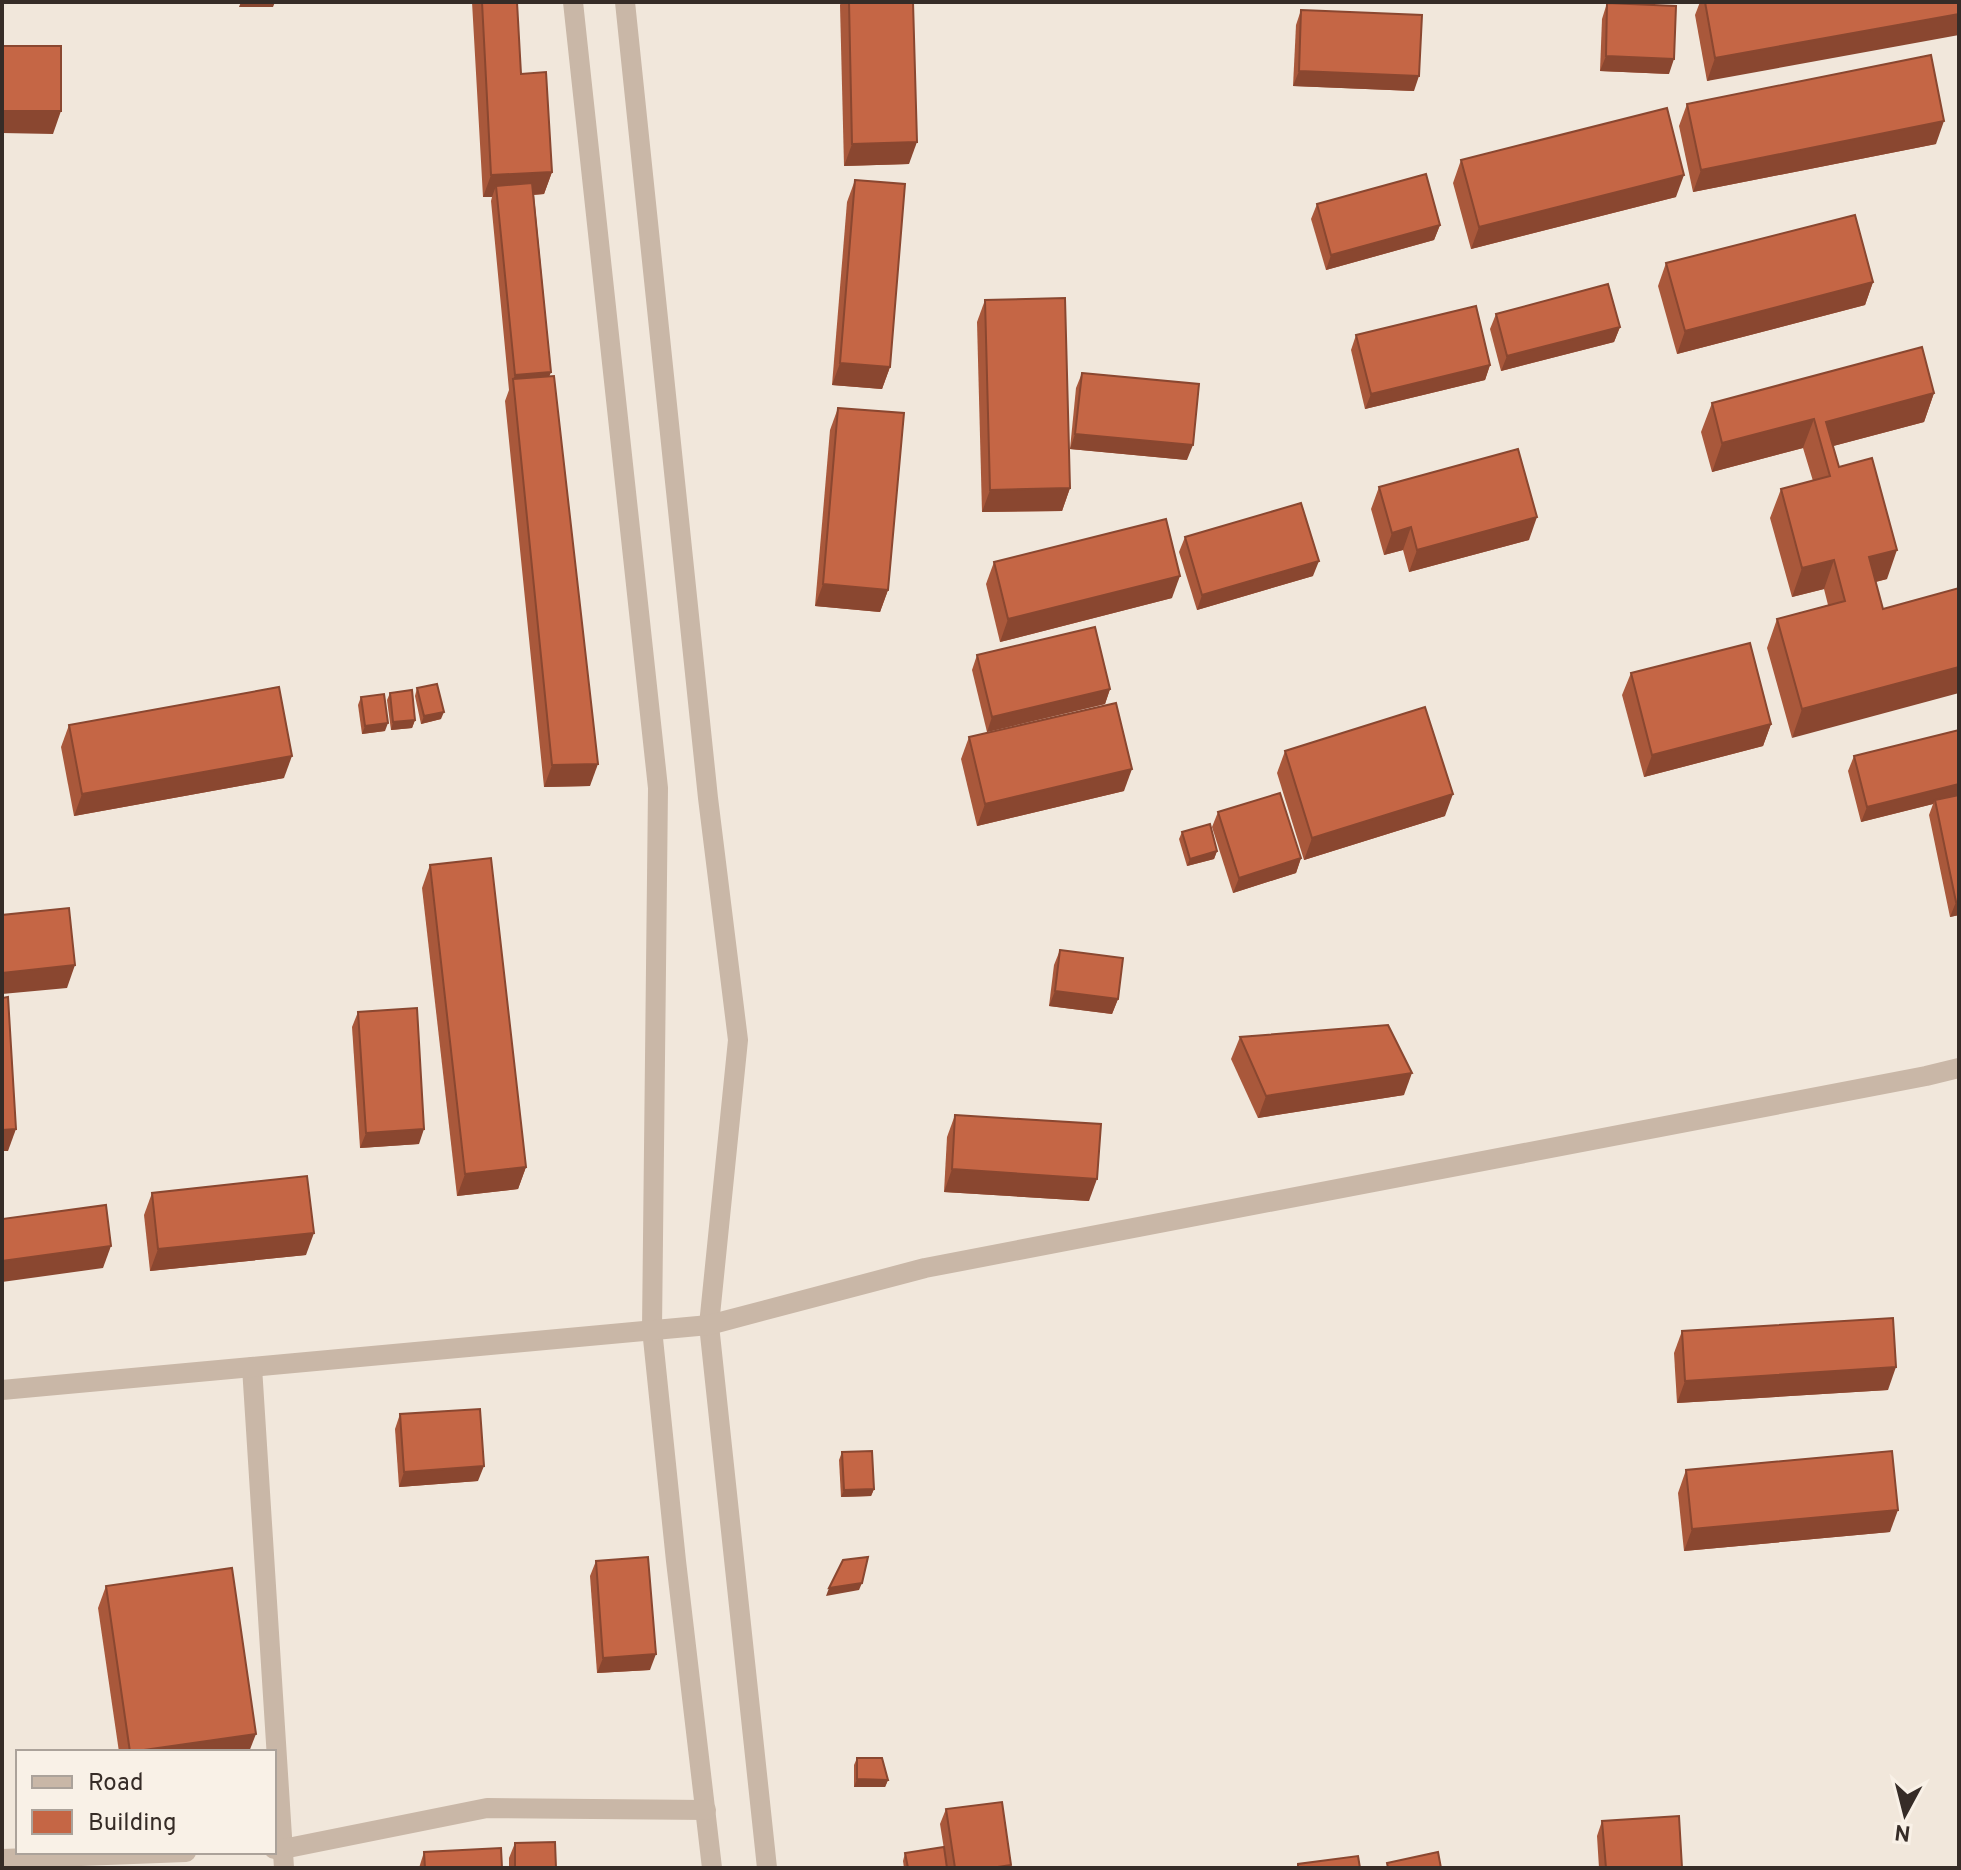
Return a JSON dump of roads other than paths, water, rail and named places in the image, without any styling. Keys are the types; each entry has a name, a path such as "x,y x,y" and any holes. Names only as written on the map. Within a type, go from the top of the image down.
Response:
{"street":[{"path":"573,2 658,788 652,1329 712,1868"},
{"path":"625,2 708,798 738,1040 709,1325 767,1868"},
{"path":"2,1390 709,1325 925,1268 1959,1068"},
{"path":"252,1367 274,1750"},
{"path":"276,1785 280,1855 487,1808 706,1810"},
{"path":"2,1859 133,1854"}]}
